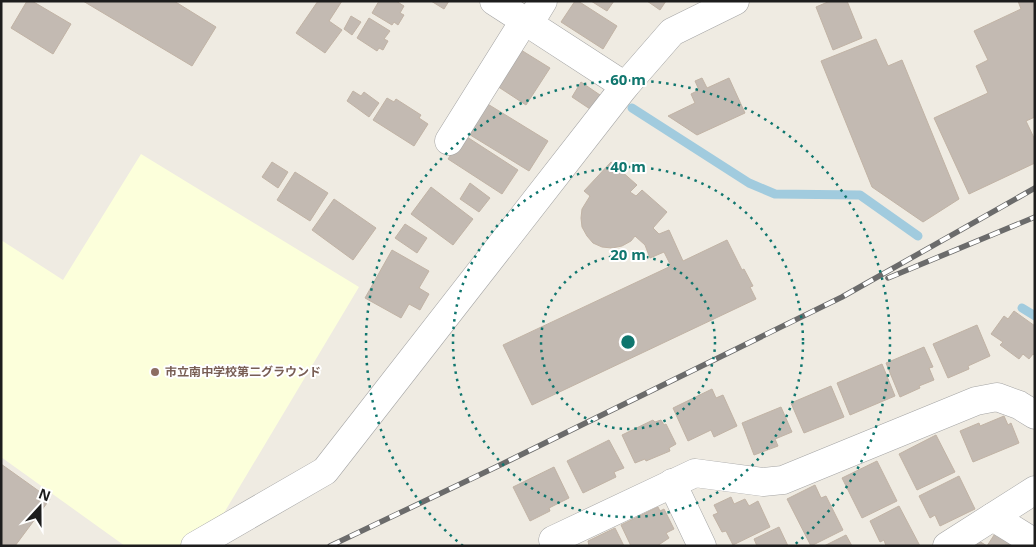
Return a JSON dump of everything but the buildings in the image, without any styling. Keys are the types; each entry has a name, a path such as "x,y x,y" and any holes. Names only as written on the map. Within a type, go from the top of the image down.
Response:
{"street":[{"path":"494,1 532,15 625,86"},
{"path":"195,546 325,470 625,86 672,32 735,1"},
{"path":"449,140 532,15"},
{"path":"556,546 553,540 695,473 763,482 783,480 976,400 998,397 1019,405 1035,415"},
{"path":"672,483 702,546"},
{"path":"947,546 1035,490"},
{"path":"993,516 1035,543"}],"shaded area":[{"name":"市立南中学校第二グラウンド","path":"141,154 359,287 209,538 192,546 125,546 1,457 1,240 63,280"}],"waterway":[{"path":"632,108 749,183 775,194 860,195 918,236"},
{"path":"1022,308 1035,316"}],"railway":[{"path":"330,546 496,467 842,297 1035,188"},
{"path":"888,278 1035,217"}],"place":[{"name":"市立南中学校第二グラウンド","path":"155,372"}]}
